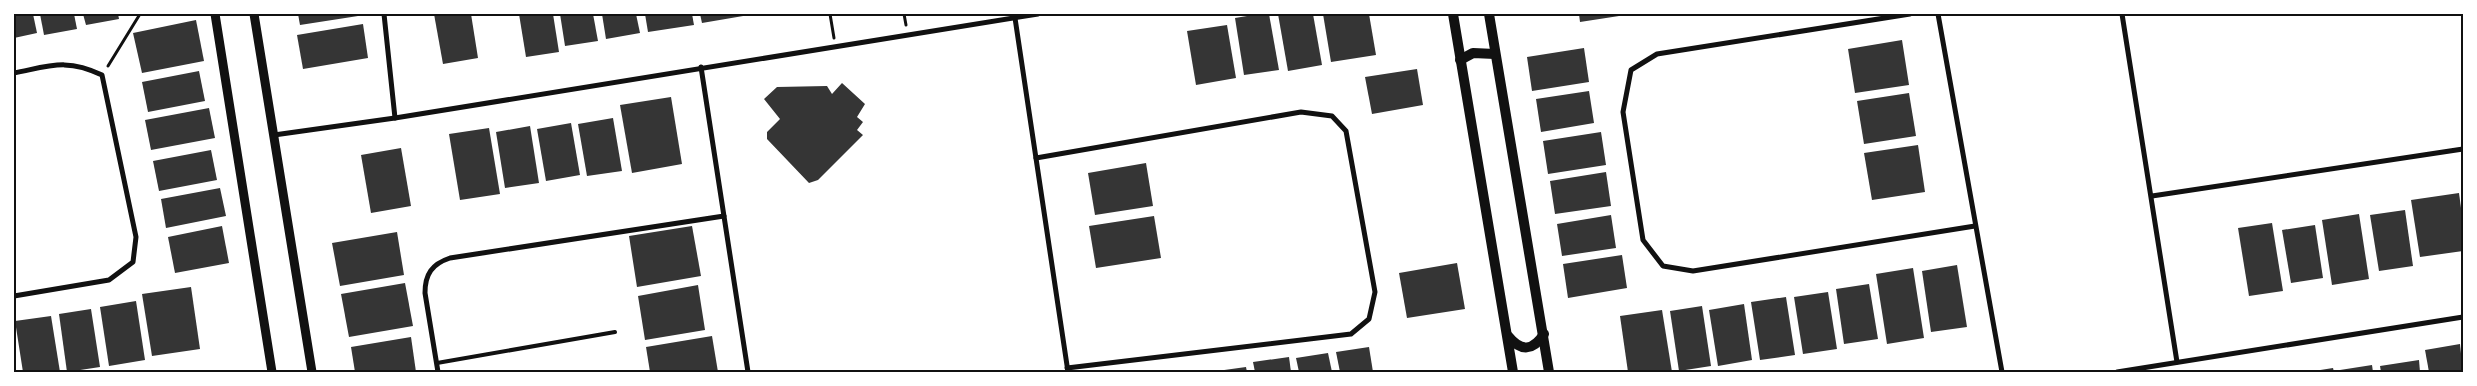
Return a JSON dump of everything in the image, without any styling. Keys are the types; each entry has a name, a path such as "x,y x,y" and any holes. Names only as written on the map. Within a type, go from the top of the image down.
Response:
{"main road":[{"path":"1453,14 1513,372"},
{"path":"1489,14 1549,372"},
{"path":"1460,60 1473,53 1495,54"},
{"path":"1508,336 1515,345 1526,348 1538,344 1544,334"}],"street":[{"path":"215,14 272,372"},
{"path":"254,14 312,372"},
{"path":"384,14 395,118"},
{"path":"274,135 395,118 835,45 1038,14"},
{"path":"1910,14 1657,54 1631,70 1623,112 1642,240 1664,266 1693,272 1975,226"},
{"path":"1938,14 2002,372"},
{"path":"2122,14 2177,362"},
{"path":"1015,18 1036,158 1068,370 1351,334 1369,319 1375,292 1346,131 1332,116 1301,112 1036,158"},
{"path":"14,73 63,63 83,66 102,75 136,238 133,262 109,280 14,296"},
{"path":"701,67 748,372"},
{"path":"2152,196 2463,148"},
{"path":"438,372 425,293 425,281 430,270 439,262 460,257 724,216"},
{"path":"2117,372 2463,316"}],"lane":[{"path":"437,363 615,332"}],"path":[{"path":"102,75 140,14"},
{"path":"830,14 835,45"}],"building":[{"path":"14,14 33,14 37,33 14,38"},
{"path":"40,14 74,14 77,29 44,35"},
{"path":"83,14 118,14 119,19 86,25"},
{"path":"298,14 357,14 358,16 300,25"},
{"path":"434,14 471,14 478,58 443,64"},
{"path":"519,14 553,14 559,52 526,57"},
{"path":"560,14 593,14 598,41 565,46"},
{"path":"602,14 636,14 640,33 606,39"},
{"path":"645,14 692,14 694,25 648,32"},
{"path":"700,14 749,14 749,15 702,23"},
{"path":"1269,14 1279,70 1244,75 1235,18"},
{"path":"1278,14 1313,14 1322,65 1288,71"},
{"path":"1323,14 1369,14 1376,55 1331,62"},
{"path":"1579,14 1619,14 1619,16 1580,22"},
{"path":"196,20 204,61 142,73 133,33"},
{"path":"363,24 368,58 303,69 297,35"},
{"path":"1227,25 1236,78 1196,85 1187,31"},
{"path":"1902,40 1909,85 1855,93 1848,49"},
{"path":"1584,48 1589,82 1532,91 1527,57"},
{"path":"1417,69 1423,105 1372,114 1365,77"},
{"path":"199,71 205,101 148,112 142,82"},
{"path":"842,83 865,104 857,117 863,122 857,130 863,135 818,180 809,183 767,139 767,132 780,119 764,99 777,87 827,86 832,94"},
{"path":"1589,91 1594,123 1541,132 1536,99"},
{"path":"1909,93 1916,136 1864,144 1857,101"},
{"path":"671,97 682,164 632,173 620,105"},
{"path":"209,108 215,138 151,150 145,120"},
{"path":"613,118 622,171 587,176 578,124"},
{"path":"571,123 580,175 546,181 537,129"},
{"path":"530,126 539,183 505,188 496,132"},
{"path":"489,128 500,194 460,200 449,134"},
{"path":"1601,132 1606,165 1548,174 1543,141"},
{"path":"1918,145 1925,192 1872,200 1864,153"},
{"path":"401,148 411,206 371,213 361,155"},
{"path":"211,150 217,180 159,191 153,161"},
{"path":"1146,163 1153,206 1095,215 1088,173"},
{"path":"1606,172 1611,206 1555,214 1550,181"},
{"path":"220,188 226,216 166,228 161,199"},
{"path":"2459,193 2463,223 2463,251 2420,257 2411,200"},
{"path":"2405,210 2413,266 2379,271 2370,215"},
{"path":"2359,214 2369,279 2332,285 2322,220"},
{"path":"1611,215 1616,248 1562,256 1557,224"},
{"path":"1154,216 1161,258 1096,268 1089,226"},
{"path":"2272,223 2283,291 2249,296 2238,228"},
{"path":"2315,225 2323,278 2291,283 2282,230"},
{"path":"222,226 229,263 175,273 168,237"},
{"path":"692,226 701,276 637,287 629,236"},
{"path":"397,232 404,275 340,286 332,243"},
{"path":"1622,255 1627,288 1568,298 1563,264"},
{"path":"1457,263 1465,309 1407,318 1399,273"},
{"path":"1957,265 1967,327 1931,332 1922,271"},
{"path":"1913,268 1924,338 1887,344 1876,274"},
{"path":"405,283 413,326 349,337 341,294"},
{"path":"1869,284 1878,339 1844,344 1836,289"},
{"path":"698,285 705,330 645,340 638,296"},
{"path":"191,287 200,349 152,356 142,294"},
{"path":"1828,292 1837,349 1803,354 1794,297"},
{"path":"1786,297 1795,355 1760,360 1751,302"},
{"path":"136,301 145,360 109,366 100,307"},
{"path":"1744,304 1752,360 1718,366 1709,310"},
{"path":"1702,306 1711,366 1679,371 1670,311"},
{"path":"91,309 100,367 67,372 59,314"},
{"path":"1662,310 1672,372 1628,372 1620,316"},
{"path":"51,316 60,372 23,372 15,321"},
{"path":"712,336 718,372 650,372 646,347"},
{"path":"411,337 416,372 355,372 351,347"},
{"path":"2460,344 2463,372 2429,372 2425,350"},
{"path":"1369,347 1373,372 1340,372 1336,352"},
{"path":"1328,353 1332,372 1299,372 1296,358"},
{"path":"1289,357 1291,372 1255,372 1253,362"},
{"path":"2419,360 2420,372 2381,372 2380,366"},
{"path":"2372,365 2373,372 2341,372 2340,370"},
{"path":"1246,367 1247,372 1217,372 1217,371"},
{"path":"2333,368 2334,372 2314,372 2314,371"}]}
